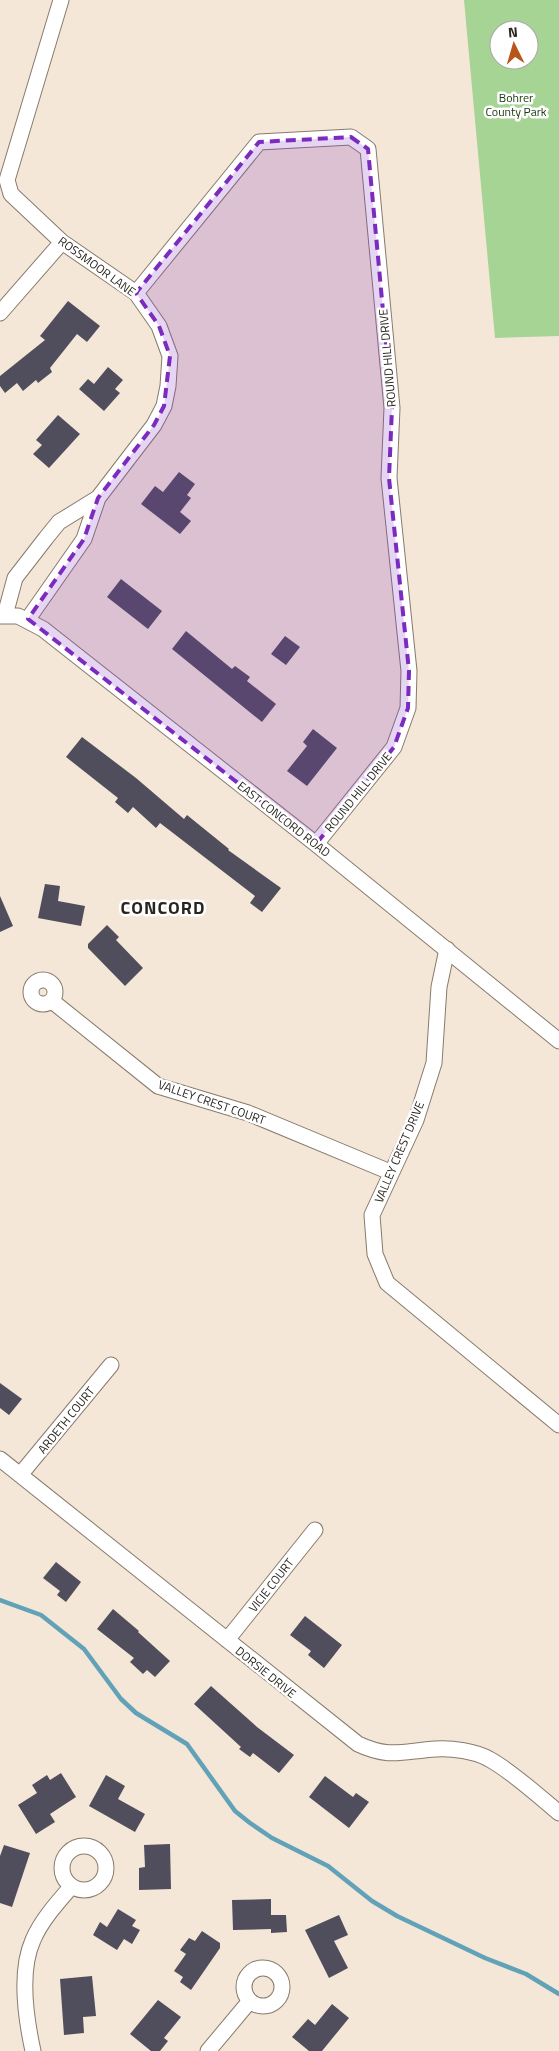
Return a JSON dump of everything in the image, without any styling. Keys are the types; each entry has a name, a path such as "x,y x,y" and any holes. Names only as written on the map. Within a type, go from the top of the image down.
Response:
{"street":[{"name":"ROSSMOOR LANE","path":"28,619 84,539 98,498 154,425 164,406 168,386 170,356 159,326 136,294 62,242 11,194 8,180 60,0"},
{"name":"ROUND HILL DRIVE","path":"136,294 259,142 351,137 368,149 392,408 389,478 409,671 408,708 394,747 316,844"},
{"path":"0,313 62,242"},
{"name":"ROSSMOOR LANE","path":"0,595 59,522 98,498"},
{"name":"ROSSMOOR LANE","path":"2,616 14,578"},
{"name":"EAST CONCORD ROAD","path":"2,616 28,619 43,629 316,844 559,1041"},
{"name":"VALLEY CREST DRIVE","path":"447,949 439,987 434,1063 416,1120 390,1172 372,1214 375,1254 387,1283 559,1425"},
{"name":"VALLEY CREST COURT","path":"52,1001 158,1086 248,1113 390,1172"},
{"name":"ARDETH COURT","path":"20,1475 111,1365"},
{"name":"DORSIE DRIVE","path":"0,1459 358,1744 376,1752 396,1754 438,1749 464,1751 488,1758 559,1813"},
{"name":"VICIE COURT","path":"227,1640 315,1530"},
{"path":"33,2051 26,2020 26,1963 33,1939 53,1907 71,1887"},
{"path":"208,2051 250,2002"}],"highlighted area":[{"path":"351,137 368,149 392,408 389,478 409,671 408,708 394,747 316,844 28,619 84,539 98,498 154,425 164,406 170,356 159,326 136,293 259,142"}],"green space":[{"name":"Bohrer County Park","path":"464,0 559,0 559,336 495,338"}],"building":[{"path":"68,301 100,326 87,342 77,334 50,368 52,372 38,383 36,380 23,391 17,383 5,393 0,386 0,376 45,340 40,336"},
{"path":"108,367 123,380 115,389 120,393 104,411 79,389 88,379 94,384"},
{"path":"58,415 80,434 49,468 33,454 42,445 36,440"},
{"path":"179,472 195,484 187,495 191,498 180,512 191,521 180,534 141,504 155,486 163,492"},
{"path":"121,579 162,611 148,629 107,597"},
{"path":"186,631 232,669 235,666 250,677 247,681 276,704 262,722 172,649"},
{"path":"285,636 300,647 286,665 271,654"},
{"path":"313,729 337,748 307,786 287,771 307,746 303,742"},
{"path":"82,737 136,778 184,819 187,815 228,850 281,888 262,912 250,903 255,896 160,823 156,828 133,807 128,813 115,802 118,798 66,757"},
{"path":"45,884 60,886 58,901 85,906 81,926 38,918"},
{"path":"0,896 13,926 0,932"},
{"path":"107,925 119,937 116,940 143,968 125,986 88,948 88,944"},
{"path":"0,1383 22,1399 9,1415 0,1408"},
{"path":"56,1562 81,1582 66,1602 57,1595 60,1591 43,1578"},
{"path":"113,1609 170,1661 155,1677 147,1670 143,1674 130,1662 134,1658 97,1629"},
{"path":"305,1616 342,1645 324,1668 308,1655 311,1651 290,1635"},
{"path":"211,1686 257,1727 294,1755 279,1773 253,1753 250,1757 239,1749 241,1747 194,1704"},
{"path":"61,1773 76,1797 50,1814 55,1822 36,1834 18,1805 37,1793 32,1785 47,1775 50,1780"},
{"path":"106,1775 125,1786 118,1799 145,1814 135,1832 89,1806"},
{"path":"325,1776 353,1797 356,1793 369,1802 349,1828 309,1797"},
{"path":"170,1844 171,1889 139,1890 139,1868 145,1867 144,1845"},
{"path":"4,1845 30,1853 12,1907 0,1903 0,1856"},
{"path":"271,1899 271,1915 286,1915 287,1932 271,1933 271,1929 233,1930 232,1900"},
{"path":"118,1909 136,1920 132,1926 140,1930 132,1944 124,1939 117,1950 93,1935 100,1922 107,1927"},
{"path":"339,1915 348,1935 334,1941 348,1968 329,1978 305,1930"},
{"path":"202,1931 220,1943 220,1948 191,1990 180,1982 183,1977 174,1971 186,1954 180,1950 189,1938 195,1941"},
{"path":"92,1976 96,2016 83,2017 84,2033 64,2035 60,1979"},
{"path":"158,2000 181,2017 164,2038 168,2041 160,2051 151,2051 130,2034"},
{"path":"332,2004 349,2018 322,2051 309,2051 292,2037 308,2019 315,2025"}],"waterway":[{"path":"0,1600 41,1615 84,1649 121,1699 136,1713 187,1744 235,1811 250,1823 272,1838 328,1866 372,1901 397,1916 485,1958 526,1974 559,1994"}],"district":[{"name":"CONCORD","path":"163,907"}]}
